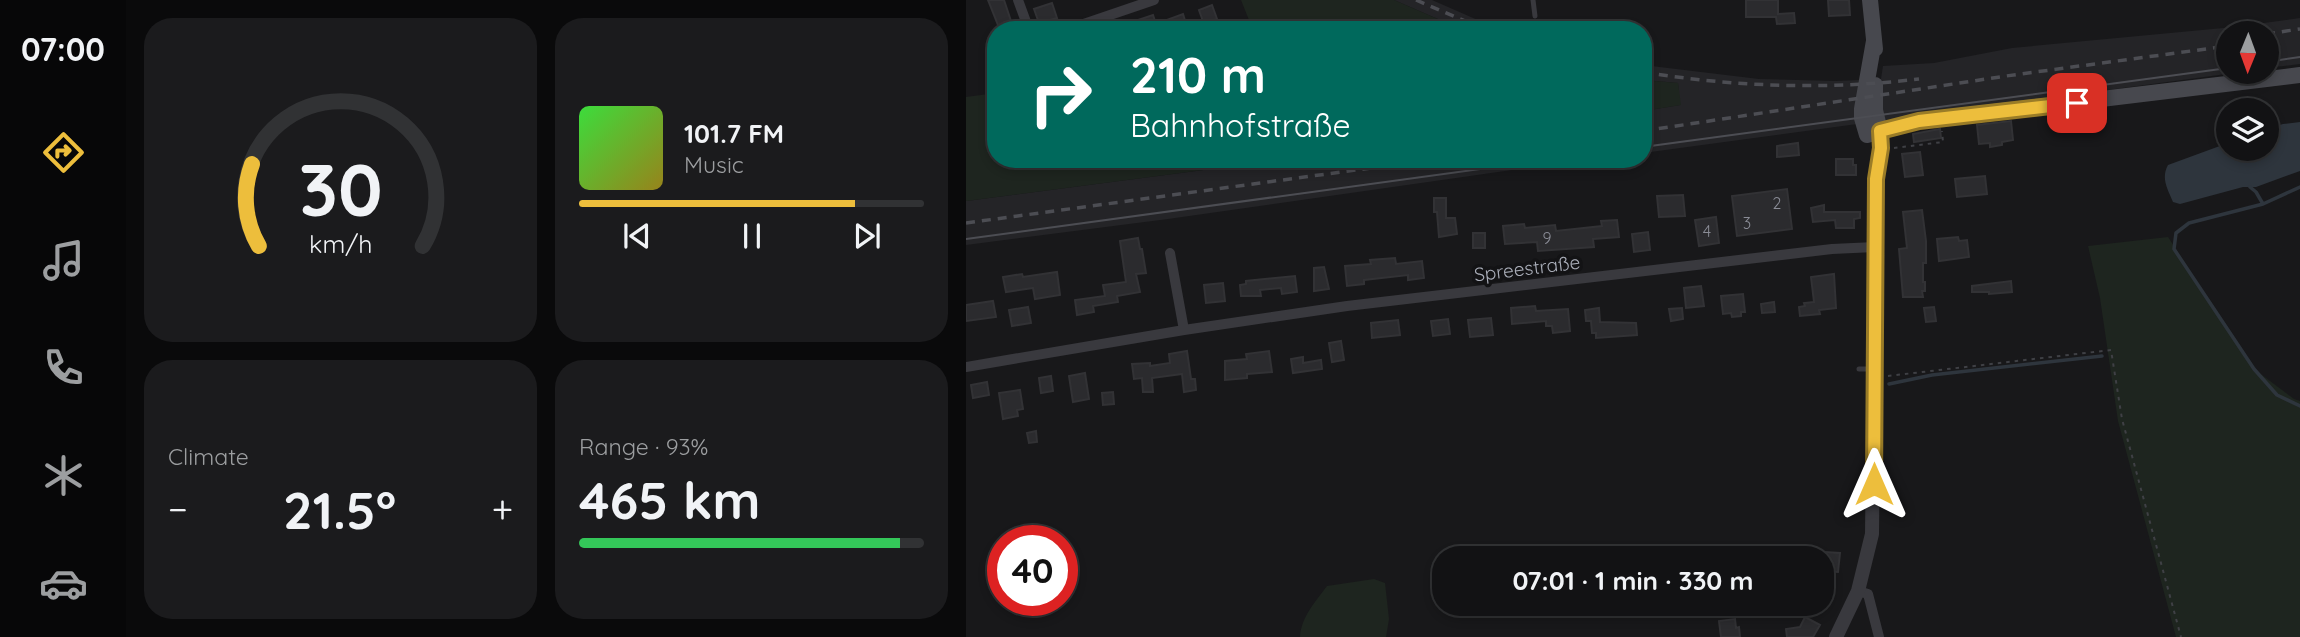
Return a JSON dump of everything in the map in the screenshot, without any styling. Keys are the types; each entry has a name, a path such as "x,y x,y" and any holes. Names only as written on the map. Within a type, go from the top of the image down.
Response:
{"main road":[{"path":"1870,0 1874,41 1862,118 1873,133 1919,121 2300,75"}],"street":[{"path":"1018,0 1025,21"},
{"path":"1092,21 1154,0"},
{"path":"1836,637 1858,591 1866,530 1876,179 1881,148 1873,133"},
{"name":"Spreestraße","path":"966,368 1184,330 1347,306 1832,249 1875,247"},
{"path":"1170,253 1184,330"},
{"path":"1858,591 1868,594 1871,600 1878,637"}],"lane":[{"path":"1533,0 1535,16"}],"path":[{"path":"1889,148 1943,142 1942,124"},
{"path":"1869,372 2111,350 2122,419 2181,637"}],"shaded area":[{"path":"1241,0 1394,0 1442,21 1249,21"},
{"path":"1394,0 1432,0 1480,21 1442,21"},
{"path":"2300,18 2300,64 2279,66 2278,21"},
{"path":"2216,29 2216,75 1652,152 1652,110 1680,105 1678,83 1652,81 1652,66 1759,79 1881,79 1883,66 1934,63 2012,48"},
{"path":"1652,81 1678,83 1681,105 1652,110"},
{"path":"987,94 987,168 1218,168 966,201 966,97"},
{"path":"2300,122 2300,171 2256,187 2243,187 2180,204 2173,202 2165,179 2168,165 2216,147 2216,161 2279,161 2279,125"},
{"path":"1218,168 1527,168 966,245 966,201"},
{"path":"2168,237 2254,369 2300,401 2300,637 2176,637 2118,421 2100,298 2088,246"},
{"path":"1374,579 1385,583 1389,619 1386,637 1300,637 1306,616 1327,586"}],"building":[{"path":"988,0 1004,0 1011,21 996,21"},
{"path":"1746,0 1778,0 1778,14 1794,13 1795,23 1777,24 1776,17 1746,17"},
{"path":"1828,0 1849,0 1850,15 1829,16"},
{"path":"1052,3 1057,18 1038,21 1034,9"},
{"path":"1212,5 1217,19 1203,21 1199,10"},
{"path":"1183,14 1185,21 1164,21"},
{"path":"1153,15 1155,21 1135,21"},
{"path":"2011,121 2013,140 1990,147 1990,143 1979,144 1977,125"},
{"path":"1940,129 1941,138 1914,142 1913,134"},
{"path":"1798,143 1799,155 1777,157 1777,146"},
{"path":"1920,152 1923,175 1905,177 1902,154"},
{"path":"1836,159 1853,159 1856,175 1836,175"},
{"path":"1985,176 1987,194 1957,197 1955,179"},
{"path":"1787,189 1792,229 1737,236 1732,196"},
{"path":"1683,195 1685,216 1659,217 1657,196"},
{"path":"1434,198 1446,198 1446,218 1455,218 1457,234 1439,237"},
{"path":"1824,205 1824,212 1860,212 1860,218 1854,219 1854,228 1836,228 1835,220 1813,222 1811,208"},
{"path":"1922,210 1926,241 1926,263 1923,263 1925,291 1922,291 1923,297 1903,297 1899,249 1907,248 1903,212"},
{"path":"1716,217 1719,243 1699,246 1695,220"},
{"path":"1617,220 1619,237 1593,239 1594,247 1538,251 1537,242 1505,244 1503,226 1524,224 1525,228 1555,225 1556,231 1602,226 1601,221"},
{"path":"1648,232 1650,250 1634,252 1632,234"},
{"path":"1473,233 1485,233 1485,248 1473,248"},
{"path":"1958,237 1959,241 1967,240 1969,257 1939,261 1937,239"},
{"path":"1138,238 1146,273 1136,274 1140,292 1117,296 1118,302 1093,306 1094,312 1077,315 1075,300 1105,296 1103,285 1126,282 1120,241"},
{"path":"1395,258 1396,264 1422,261 1424,278 1408,280 1408,275 1364,280 1364,284 1347,286 1345,266 1371,264 1370,260"},
{"path":"1324,267 1329,289 1314,291 1314,268"},
{"path":"1057,272 1060,295 1035,299 1033,288 1006,292 1003,277"},
{"path":"1834,274 1836,308 1819,310 1820,314 1800,316 1799,307 1805,306 1804,303 1814,302 1811,277"},
{"path":"1295,276 1297,292 1282,294 1281,288 1260,290 1261,296 1241,296 1240,285 1246,284 1246,281"},
{"path":"2011,281 2012,292 1972,292 1972,286"},
{"path":"1223,283 1225,301 1206,303 1204,285"},
{"path":"1701,286 1704,306 1686,308 1684,288"},
{"path":"1743,294 1745,312 1741,312 1741,316 1723,314 1721,296"},
{"path":"993,301 996,317 966,321 966,305"},
{"path":"1774,302 1775,312 1762,313 1761,304"},
{"path":"1535,306 1536,311 1568,309 1570,331 1553,333 1552,326 1546,326 1546,321 1512,324 1511,308"},
{"path":"1028,307 1031,323 1012,326 1009,310"},
{"path":"1934,307 1936,321 1926,322 1924,308"},
{"path":"1599,308 1600,322 1636,323 1637,335 1596,338 1596,333 1592,333 1591,321 1586,321 1585,310"},
{"path":"1682,308 1683,319 1671,321 1669,309"},
{"path":"1491,318 1493,335 1470,337 1468,320"},
{"path":"1448,319 1450,334 1433,336 1431,321"},
{"path":"1398,320 1400,335 1372,338 1371,323"},
{"path":"1341,341 1344,360 1332,362 1329,343"},
{"path":"1187,351 1191,379 1195,379 1196,390 1184,392 1182,374 1152,378 1153,392 1143,392 1142,378 1134,379 1132,364 1150,363 1150,366 1170,363 1169,354"},
{"path":"1269,351 1272,372 1247,374 1247,378 1225,380 1225,361 1247,359 1246,354"},
{"path":"1303,357 1303,363 1321,360 1322,369 1293,373 1291,359"},
{"path":"1085,373 1089,399 1073,402 1069,376"},
{"path":"1051,376 1053,391 1041,393 1039,378"},
{"path":"987,382 989,395 973,398 971,385"},
{"path":"1020,390 1023,409 1017,410 1018,416 1003,419 999,393"},
{"path":"1113,392 1114,404 1103,405 1102,393"},
{"path":"1036,431 1037,442 1029,443 1027,433"},
{"path":"1834,553 1840,553 1838,572 1834,572"},
{"path":"1805,617 1820,625 1813,637 1787,637 1786,629 1800,627"},
{"path":"1735,619 1740,637 1721,637 1719,621"}],"waterway":[{"path":"2250,187 2263,204"},
{"path":"2300,187 2263,204 2189,223 2176,233 2174,249 2254,369 2277,395 2300,406"},
{"path":"1889,384 1932,375 2102,356"}],"tram line":[{"path":"2279,60 2300,57"},
{"path":"1652,146 2216,70"},
{"path":"966,239 1488,168"}],"railway":[{"path":"1416,0 1465,21"},
{"path":"2279,32 2300,29"},
{"path":"1652,130 2006,76 2216,48"},
{"path":"1652,73 1746,84 1816,86 1919,79"},
{"path":"966,223 1371,168"}],"route":[{"path":"1874,484 1876,179 1881,148 1880,131 1919,121 2077,103"}]}
